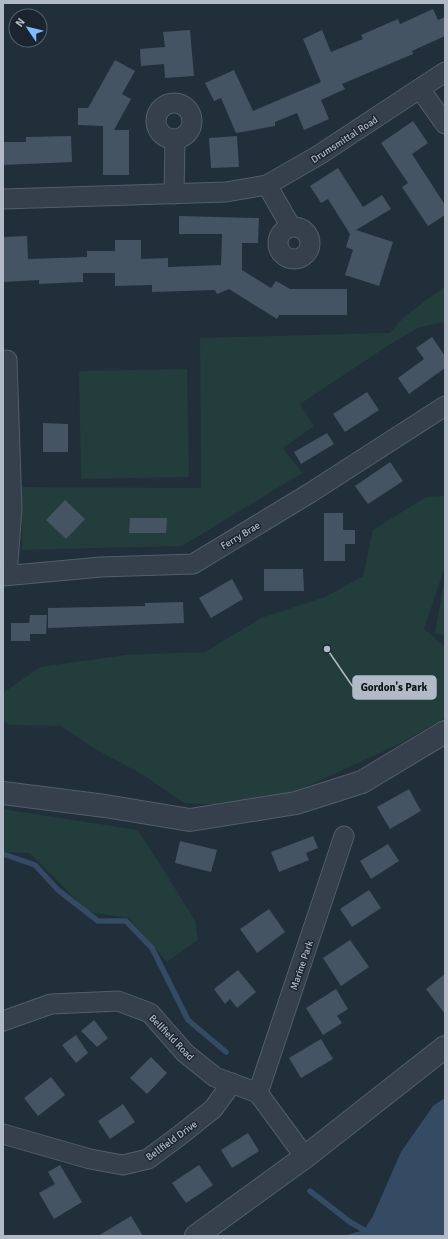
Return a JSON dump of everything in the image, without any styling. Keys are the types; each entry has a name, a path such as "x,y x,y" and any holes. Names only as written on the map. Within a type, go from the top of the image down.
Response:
{"street":[{"name":"Drumsmittal Road","path":"3,199 226,192 267,185 319,155 445,72"},
{"path":"420,89 445,124"},
{"path":"174,194 175,140"},
{"path":"267,185 291,227"},
{"name":"Ferry Brae","path":"7,360 12,509 5,575 101,567 193,564 310,493 445,406"},
{"path":"3,793 105,806 190,820 296,803 362,782 445,732"},
{"name":"Marine Park","path":"258,1093 344,836"},
{"name":"Bellfield Road","path":"3,1021 51,1004 118,1001 150,1013 185,1053 215,1077 258,1093"},
{"path":"196,1236 305,1157 445,1047"},
{"name":"Bellfield Drive","path":"3,1134 90,1159 123,1165 148,1159 179,1136 213,1108 232,1083"},
{"path":"258,1093 305,1157"}],"green space":[{"path":"445,286 445,322 420,327 392,343 300,404 314,426 283,448 302,473 182,546 22,550 22,487 201,488 200,338 390,333 404,317"},
{"path":"187,369 189,477 81,479 79,371"},
{"path":"445,496 445,566 424,629 445,647 445,718 397,745 299,790 238,806 184,803 145,776 90,746 61,726 9,725 3,721 3,693 40,667 125,655 205,652 261,618 325,597 363,576 373,530 426,497"},
{"path":"445,576 445,636 435,633"},
{"path":"3,809 138,830 195,920 198,940 167,962 129,918 88,912 30,853 3,852"}],"water":[{"path":"445,1098 445,1236 343,1236 364,1230 373,1216 401,1152 433,1106"}],"building":[{"path":"433,9 438,20 445,17 445,36 412,51 413,54 342,84 345,89 321,100 329,119 304,130 297,113 275,122 275,126 236,133 221,98 214,101 205,83 234,70 253,111 321,82 303,39 322,30 331,52 363,39 361,35 398,19 400,24"},
{"path":"190,30 194,76 165,78 164,64 141,66 140,49 165,47 163,32"},
{"path":"115,60 135,71 122,94 131,99 114,130 129,130 129,175 103,175 103,126 78,125 78,108 88,108"},
{"path":"413,121 428,143 412,154 445,205 445,215 428,226 402,187 408,183 381,143"},
{"path":"71,136 72,162 3,165 3,142 26,142 26,137"},
{"path":"237,136 239,167 211,168 209,138"},
{"path":"338,168 363,207 382,195 391,209 356,230 393,242 379,286 345,275 353,250 346,247 350,234 328,199 321,203 310,186"},
{"path":"179,216 259,218 258,243 242,243 242,270 271,288 276,281 290,289 347,289 347,315 279,315 277,319 229,289 217,294 215,290 152,292 152,285 115,286 115,273 83,273 83,282 39,284 39,280 3,282 3,237 27,236 28,259 87,257 87,251 115,251 115,240 141,240 141,259 168,258 168,267 221,265 222,234 179,234"},
{"path":"432,337 445,356 445,368 409,394 398,378 424,359 416,348"},
{"path":"367,392 379,410 345,432 333,414"},
{"path":"43,423 68,424 68,452 43,452"},
{"path":"327,433 334,444 301,464 294,452"},
{"path":"390,462 403,481 368,504 355,486"},
{"path":"65,500 85,519 66,539 46,520"},
{"path":"324,513 343,513 343,530 355,530 355,544 345,544 345,561 324,561"},
{"path":"130,518 167,518 166,533 129,533"},
{"path":"264,569 303,569 304,591 264,591"},
{"path":"232,579 243,599 211,618 199,598"},
{"path":"183,602 184,623 48,628 48,608 145,606 145,603"},
{"path":"30,615 47,615 46,634 30,634 30,641 11,641 11,623 29,623"},
{"path":"409,789 421,811 390,829 377,807"},
{"path":"313,836 318,848 306,853 309,860 279,872 271,852"},
{"path":"180,841 217,850 211,872 175,863"},
{"path":"388,844 399,861 371,879 360,861"},
{"path":"369,890 381,908 352,927 340,909"},
{"path":"269,909 285,932 257,953 240,929"},
{"path":"350,940 369,967 341,986 323,958"},
{"path":"238,970 256,992 237,1008 230,999 225,1004 214,989"},
{"path":"445,974 445,1014 426,989"},
{"path":"336,989 348,1009 337,1016 342,1023 323,1035 306,1008"},
{"path":"94,1020 108,1038 97,1047 81,1031"},
{"path":"76,1035 88,1053 76,1063 62,1045"},
{"path":"321,1039 333,1059 301,1078 289,1058"},
{"path":"151,1057 167,1073 147,1094 130,1078"},
{"path":"51,1077 65,1095 38,1116 24,1098"},
{"path":"123,1104 135,1122 110,1139 98,1121"},
{"path":"248,1133 259,1151 232,1168 221,1150"},
{"path":"60,1165 82,1202 54,1219 39,1193 55,1184 48,1172"},
{"path":"199,1165 213,1185 186,1203 172,1183"},
{"path":"131,1216 143,1236 98,1236"}],"waterway":[{"path":"3,854 35,865 58,890 98,921 126,921 152,948 188,1020 226,1052"},
{"path":"310,1191 350,1222 364,1230"}],"place":[{"name":"Gordon's Park","path":"327,649"}]}
